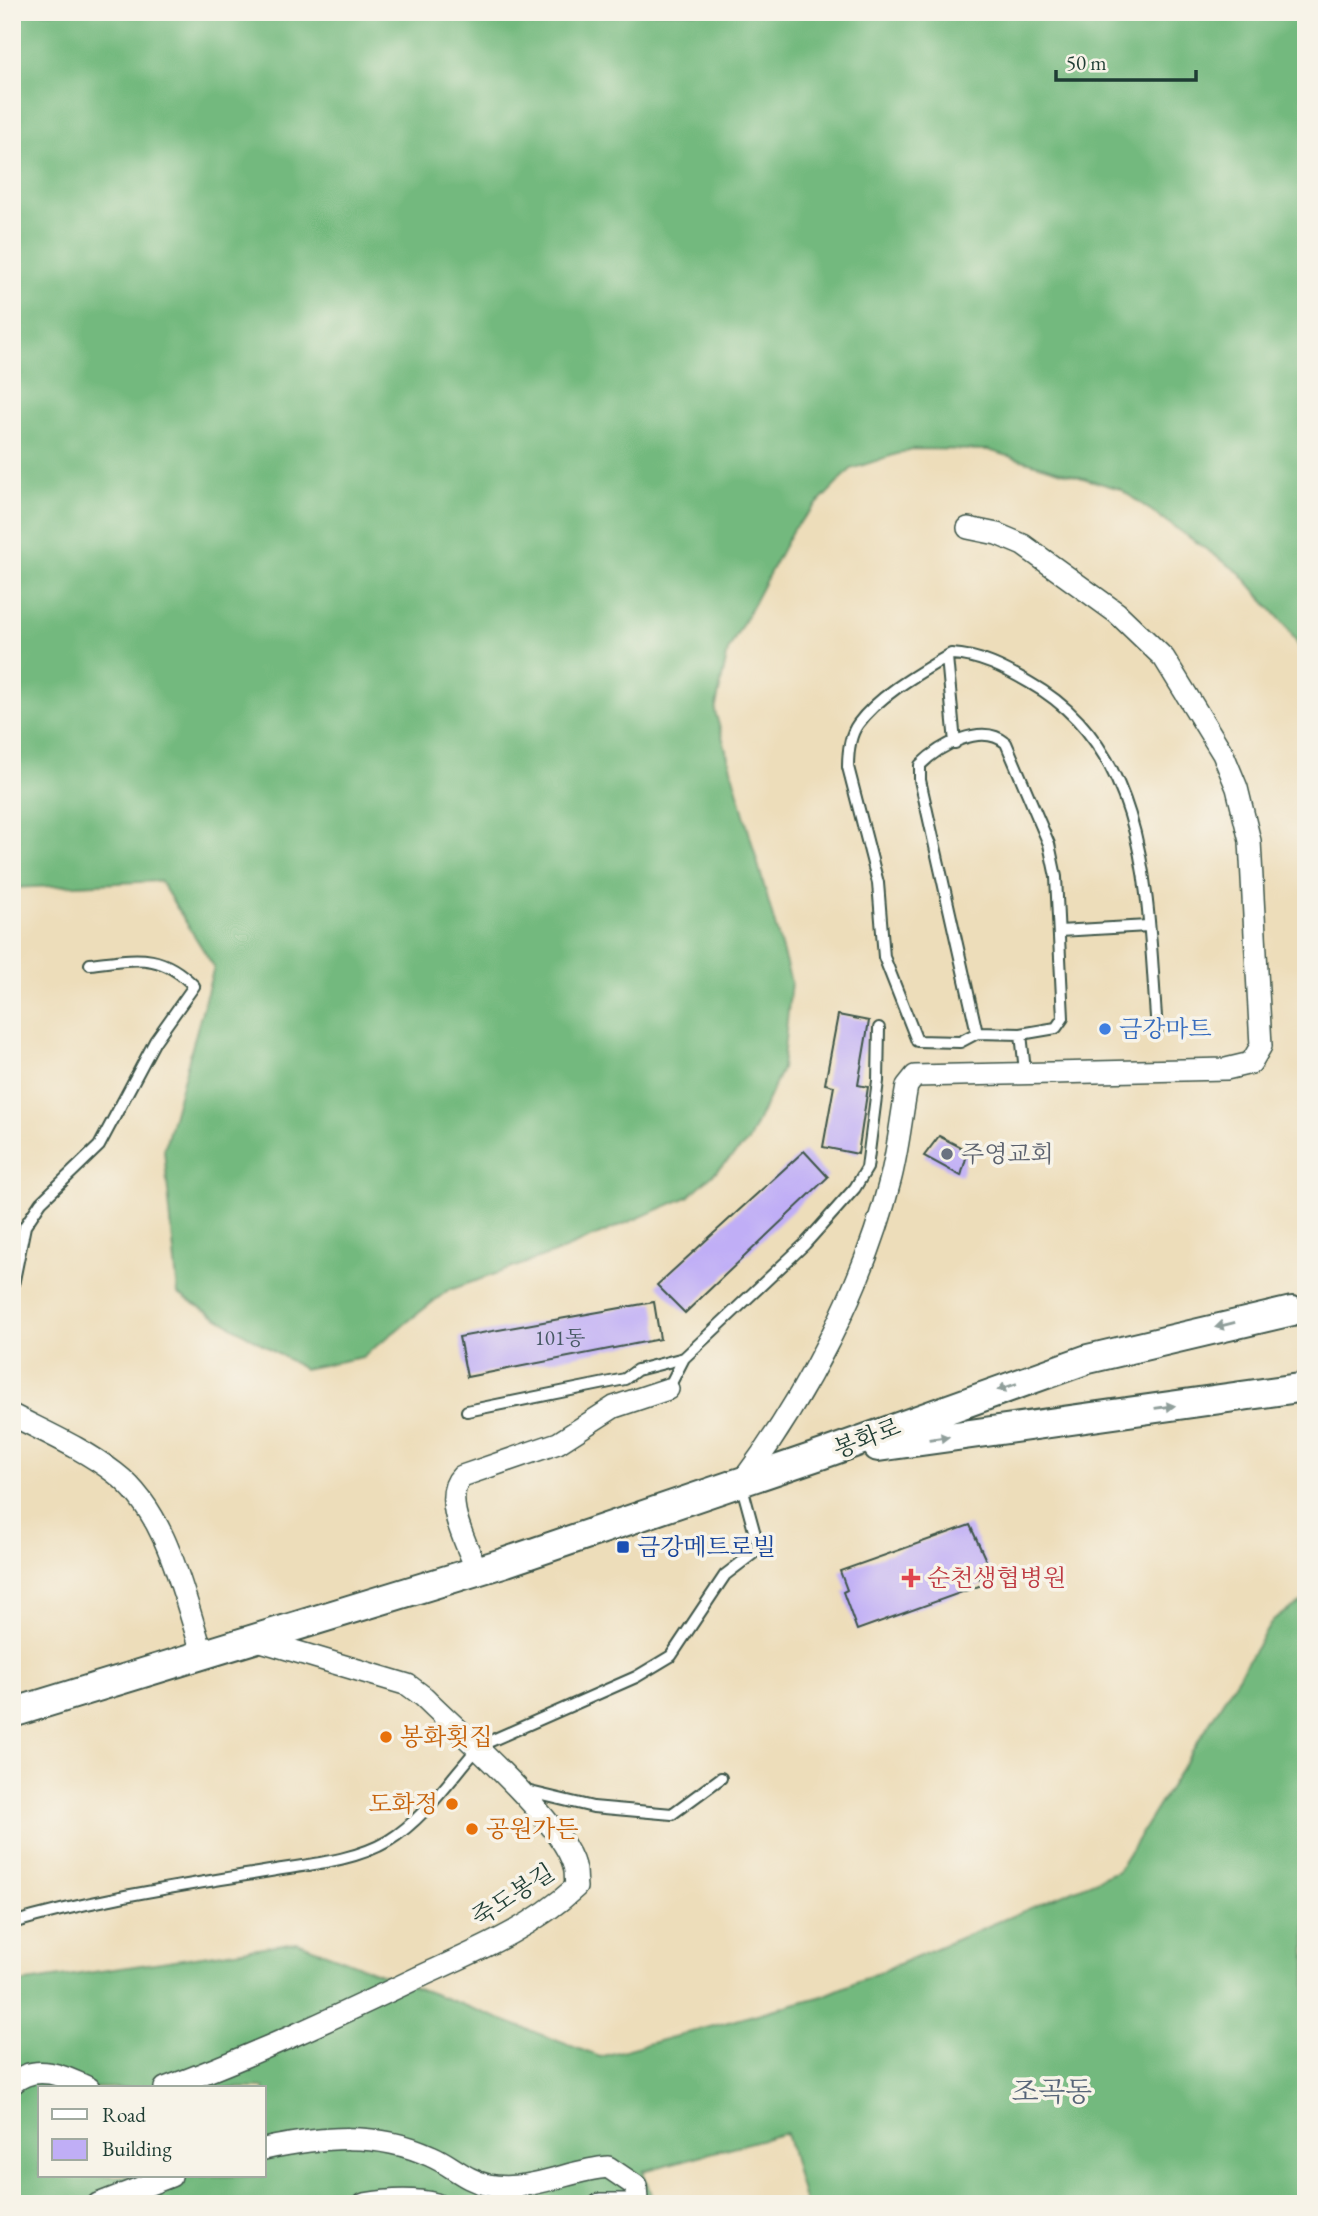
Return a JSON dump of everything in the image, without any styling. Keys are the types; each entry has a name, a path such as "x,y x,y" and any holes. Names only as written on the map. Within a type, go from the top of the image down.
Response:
{"main road":[{"name":"봉화로","path":"823,1454 1088,1359 1292,1311"},
{"name":"봉화로","path":"823,1454 1306,1387"},
{"path":"12,1713 477,1571 823,1454"}],"street":[{"path":"741,1483 781,1430 819,1358 875,1232 891,1179 907,1086 915,1076 1024,1071 1170,1072 1239,1068 1251,1063 1259,1054 1262,1034 1250,841 1240,797 1223,754 1164,657 1117,613 1042,556 997,534 968,528"},
{"path":"477,1571 455,1506 455,1482 462,1476 558,1443 614,1408 668,1389"},
{"path":"12,1415 89,1455 132,1488 153,1517 203,1655"},
{"name":"죽도봉길","path":"170,2086 324,2023 510,1934 559,1903 576,1888 574,1866 558,1836 516,1789 424,1697 408,1685 254,1639"},
{"path":"12,2084 19,2078 43,2071 84,2086"},
{"path":"266,2149 293,2143 366,2137 404,2145 434,2157 468,2180 491,2186 524,2184 608,2167 636,2186 633,2204 600,2204"},
{"path":"98,2204 166,2178"},
{"path":"364,2204 423,2200 436,2204"}],"lane":[{"path":"978,1033 920,780 920,765 939,749 986,734 997,736 1006,743 1049,844 1056,877 1059,931 1063,1018 1056,1028 1021,1034 978,1033 960,1042 917,1041 884,957 877,883 848,767 848,754 857,725 880,703 951,654 976,657 1013,673 1046,692 1083,726 1105,758 1131,812 1143,863 1157,1030"},
{"path":"947,657 955,743"},
{"path":"1059,931 1148,926"},
{"path":"12,1290 25,1226 41,1202 99,1146 155,1041 194,986 179,970 148,959 90,964"},
{"path":"668,1389 684,1358 805,1244 855,1188 867,1168 878,1081 879,1028"},
{"path":"1021,1034 1024,1071"},
{"path":"467,1410 625,1379 638,1370 684,1358"},
{"path":"12,1923 89,1903 336,1859 377,1847 404,1829 477,1749 501,1734 636,1677 671,1656 725,1576 759,1549 741,1483"},
{"path":"516,1789 593,1807 672,1814 721,1778"}],"green space":[{"path":"12,12 1306,12 1306,658 1287,627 1240,573 1120,489 988,450 912,449 851,469 793,529 728,651 715,711 791,982 782,1069 748,1142 688,1197 560,1251 447,1291 362,1357 304,1369 178,1294 164,1150 214,967 160,881 12,888"},
{"path":"1306,1599 1306,2204 805,2204 786,2133 643,2171 654,2204 12,2204 12,1984 297,1942 600,2057 823,1996 1118,1871 1273,1620"}],"building":[{"path":"838,1015 869,1021 858,1085 868,1087 858,1154 823,1147 834,1086 825,1084"},
{"name":"주영교회","path":"939,1136 968,1151 961,1176 924,1156"},
{"path":"804,1151 828,1177 685,1313 657,1285"},
{"path":"654,1302 660,1339 467,1377 459,1337"},
{"name":"순천생협병원","path":"970,1525 989,1567 977,1571 982,1585 857,1630 843,1592 847,1590 840,1571"}],"place":[{"name":"금강마트","path":"1105,1029"},
{"name":"주영교회","path":"947,1154"},
{"name":"금강메트로빌","path":"623,1547"},
{"name":"순천생협병원","path":"911,1578"},
{"name":"봉화횟집","path":"386,1737"},
{"name":"도화정","path":"452,1804"},
{"name":"공원가든","path":"472,1829"}],"district":[{"name":"조곡동","path":"1052,2091"}]}
